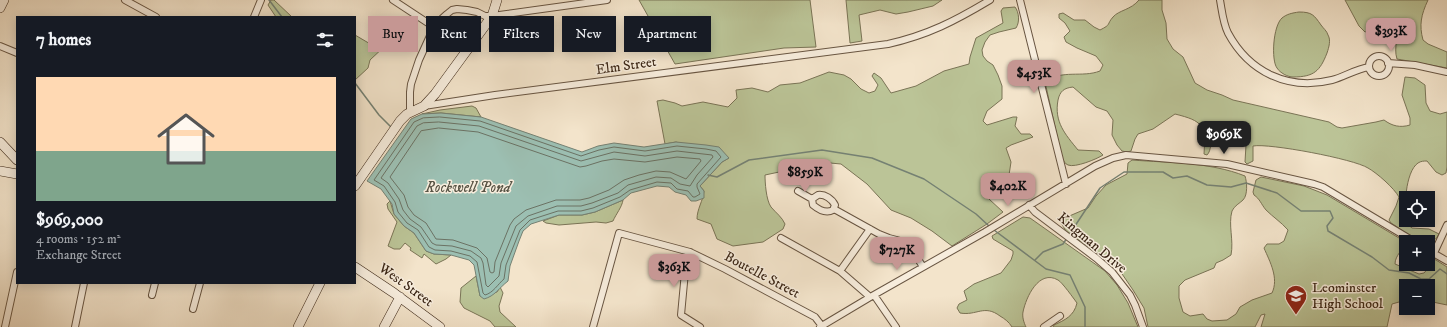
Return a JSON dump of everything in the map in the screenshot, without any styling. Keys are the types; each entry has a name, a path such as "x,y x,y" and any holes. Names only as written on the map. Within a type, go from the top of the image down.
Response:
{"street":[{"path":"0,8 4,0"},
{"path":"125,0 154,16"},
{"path":"254,16 261,0"},
{"path":"393,0 426,22"},
{"path":"497,0 492,16 606,0"},
{"name":"Elm Street","path":"424,106 495,95 888,44 926,34 990,0"},
{"path":"1020,0 1066,184"},
{"path":"1220,0 1228,33 1253,64 1267,73 1286,81 1306,83 1332,80 1369,67"},
{"path":"445,16 452,10 457,9 477,12 485,16 489,16"},
{"path":"356,185 405,116 410,112 424,106 435,94 489,20"},
{"path":"410,112 411,84 426,45"},
{"path":"0,46 16,53"},
{"path":"1388,63 1387,71 1382,75 1372,73 1369,67 1372,59 1377,56 1383,57 1388,63 1414,65 1447,72"},
{"path":"1,144 16,152"},
{"path":"1,144 16,159"},
{"path":"821,326 985,232 1105,160 1126,155 1227,164 1314,184 1329,191 1403,235"},
{"path":"0,171 16,174"},
{"path":"798,191 812,199"},
{"path":"812,199 815,196 824,195 834,203 834,209"},
{"path":"812,199 813,205 824,212 829,212 834,209"},
{"name":"Kingman Drive","path":"1029,205 1035,212 1101,263 1124,285 1135,305 1143,327"},
{"path":"834,209 889,238 908,243 923,267"},
{"path":"1435,244 1447,225"},
{"path":"840,271 870,229"},
{"name":"Boutelle Street","path":"593,327 619,233 690,252 814,317 821,326"},
{"path":"781,238 840,271 872,296 896,327"},
{"path":"690,252 685,272 681,315 700,327"},
{"path":"1435,254 1447,261"},
{"name":"West Street","path":"356,268 400,296 440,327"},
{"path":"6,327 16,277"},
{"path":"75,327 84,284"},
{"path":"152,295 155,284"},
{"path":"193,309 200,284"},
{"path":"298,327 320,284"},
{"path":"384,327 400,296"},
{"path":"1044,327 1060,316"}],"shaded area":[{"path":"271,0 274,0 291,16 275,16 268,5"},
{"path":"639,0 810,0 816,47 784,48 675,64 668,52 711,52 711,16 648,16"},
{"path":"846,0 942,0 933,6 908,12 896,14 880,10 859,15 862,41 850,43"},
{"path":"1139,0 1162,0 1162,10 1166,23 1167,39 1173,49 1183,57 1195,83 1207,90 1233,100 1329,122 1342,128 1384,120 1393,125 1403,126 1410,125 1410,118 1402,95 1405,77 1415,78 1425,85 1426,103 1430,111 1440,114 1447,112 1446,173 1442,175 1436,172 1427,161 1419,162 1410,174 1406,191 1399,191 1399,197 1393,189 1372,170 1360,164 1330,156 1293,149 1253,146 1253,161 1247,164 1245,162 1246,145 1244,141 1215,137 1212,141 1210,151 1207,155 1204,154 1204,136 1201,126 1192,119 1175,114 1153,129 1138,134 1131,151 1122,151 1112,135 1113,120 1107,111 1096,107 1073,87 1067,88 1061,92 1057,108 1059,121 1065,133 1078,150 1099,151 1103,155 1081,164 1071,166 1066,164 1062,158 1045,82 1058,76 1086,74 1100,71 1103,65 1096,56 1066,42 1064,37 1070,31 1065,23 1059,18 1059,14 1063,13 1074,20 1085,20 1100,30 1108,25 1116,15"},
{"path":"1345,0 1428,0 1421,20 1423,40 1428,44 1447,52 1447,68 1397,59 1396,21 1385,23 1365,32 1359,26"},
{"path":"1015,7 1018,17 1016,28 990,35 982,50 983,56 993,65 1002,86 1002,99 987,111 983,121 987,125 1017,117 1015,126 1021,134 1030,134 1033,137 1006,148 1011,162 1009,175 987,191 989,199 1003,212 987,224 952,246 911,218 891,210 867,184 841,164 830,163 812,165 765,175 769,204 785,224 783,229 763,242 733,246 717,239 711,224 697,219 704,191 700,186 722,162 729,158 676,142 665,144 657,101 663,100 682,106 703,102 728,107 737,98 736,90 752,88 768,92 780,85 800,83 829,72 844,75 851,79 861,89 869,93 875,91 878,85 872,76 874,73 881,78 891,93 916,86 944,71 969,64 976,38 1003,23 1001,11 1003,8"},
{"path":"1299,12 1310,13 1314,16 1327,32 1329,44 1328,51 1319,69 1306,76 1291,77 1278,70 1275,64 1274,43 1277,28 1282,18"},
{"path":"356,36 368,43 368,52 379,52 370,60 368,68 356,79"},
{"path":"472,106 476,108 481,117 441,113 422,114 440,110"},
{"path":"1132,160 1204,166 1232,171 1245,176 1247,185 1245,198 1233,209 1231,216 1231,255 1216,263 1214,268 1185,280 1179,286 1179,298 1183,312 1190,316 1203,314 1207,319 1212,321 1227,320 1236,314 1240,307 1252,300 1272,293 1275,282 1273,270 1264,248 1267,244 1279,244 1284,241 1288,230 1266,210 1254,195 1253,192 1256,180 1261,177 1304,186 1327,195 1399,238 1399,253 1395,264 1399,266 1399,271 1412,271 1419,274 1426,271 1435,271 1435,260 1447,267 1447,305 1435,302 1435,279 1399,279 1399,302 1392,304 1387,327 1261,327 1265,314 1261,315 1255,327 1148,327 1144,308 1118,268 1066,231 1061,223 1067,217 1088,208 1106,185 1127,174 1128,163"},
{"path":"1399,197 1399,227 1429,229 1439,234 1435,240 1435,235 1410,235 1391,223 1389,220"},
{"path":"623,200 613,221 606,223 596,222 559,225 546,223 543,221 559,215 582,215 595,212"},
{"path":"390,201 394,214 404,226 414,233 426,251 434,254 451,255 436,264 424,254 422,258 410,250 411,248 405,243 400,249 394,249 388,246 397,222 388,209 387,204"},
{"path":"1023,217 1030,218 1105,271 1117,285 1128,303 1138,327 1053,327 1074,311 1077,303 1060,281 1051,278 1045,278 1039,281 1030,292 1023,312 1023,320 1026,327 1012,327 1004,318 989,311 960,313 957,308 959,304 967,300 964,291 974,284 1001,273 1011,260 1013,251 993,239 992,236"},
{"path":"476,276 480,296 497,292 500,287 503,293 499,306 500,312 516,327 495,327 490,321 464,308 460,302 461,288"}],"water":[{"name":"Rockwell Pond","path":"441,113 481,117 582,152 598,146 614,143 644,147 676,142 719,147 729,158 722,162 700,186 704,191 704,198 696,201 691,201 686,195 675,192 669,187 657,186 631,193 623,200 595,212 582,215 559,215 531,224 523,231 510,266 508,281 494,294 484,299 480,296 474,265 469,260 451,255 434,254 426,251 414,233 404,226 394,214 392,204 381,189 367,181 411,119 422,114"}],"waterway":[{"path":"269,0 281,16"},
{"path":"356,84 379,115 392,128"},
{"path":"708,175 717,177 749,160 822,150 872,158 924,179 976,214 989,226"},
{"path":"1069,235 1100,188 1124,172 1163,172 1173,178 1187,176 1207,185 1231,187 1246,183 1277,193 1301,211 1330,211 1333,218 1327,226 1328,231 1372,257 1389,270 1409,273 1421,279 1429,279 1440,269 1447,274"},
{"path":"994,230 1046,269 1070,275 1085,307 1085,327"},
{"path":"1035,260 1043,252 1063,244 1067,238"}],"place":[{"name":"Leominster High School","path":"1296,316"}]}
